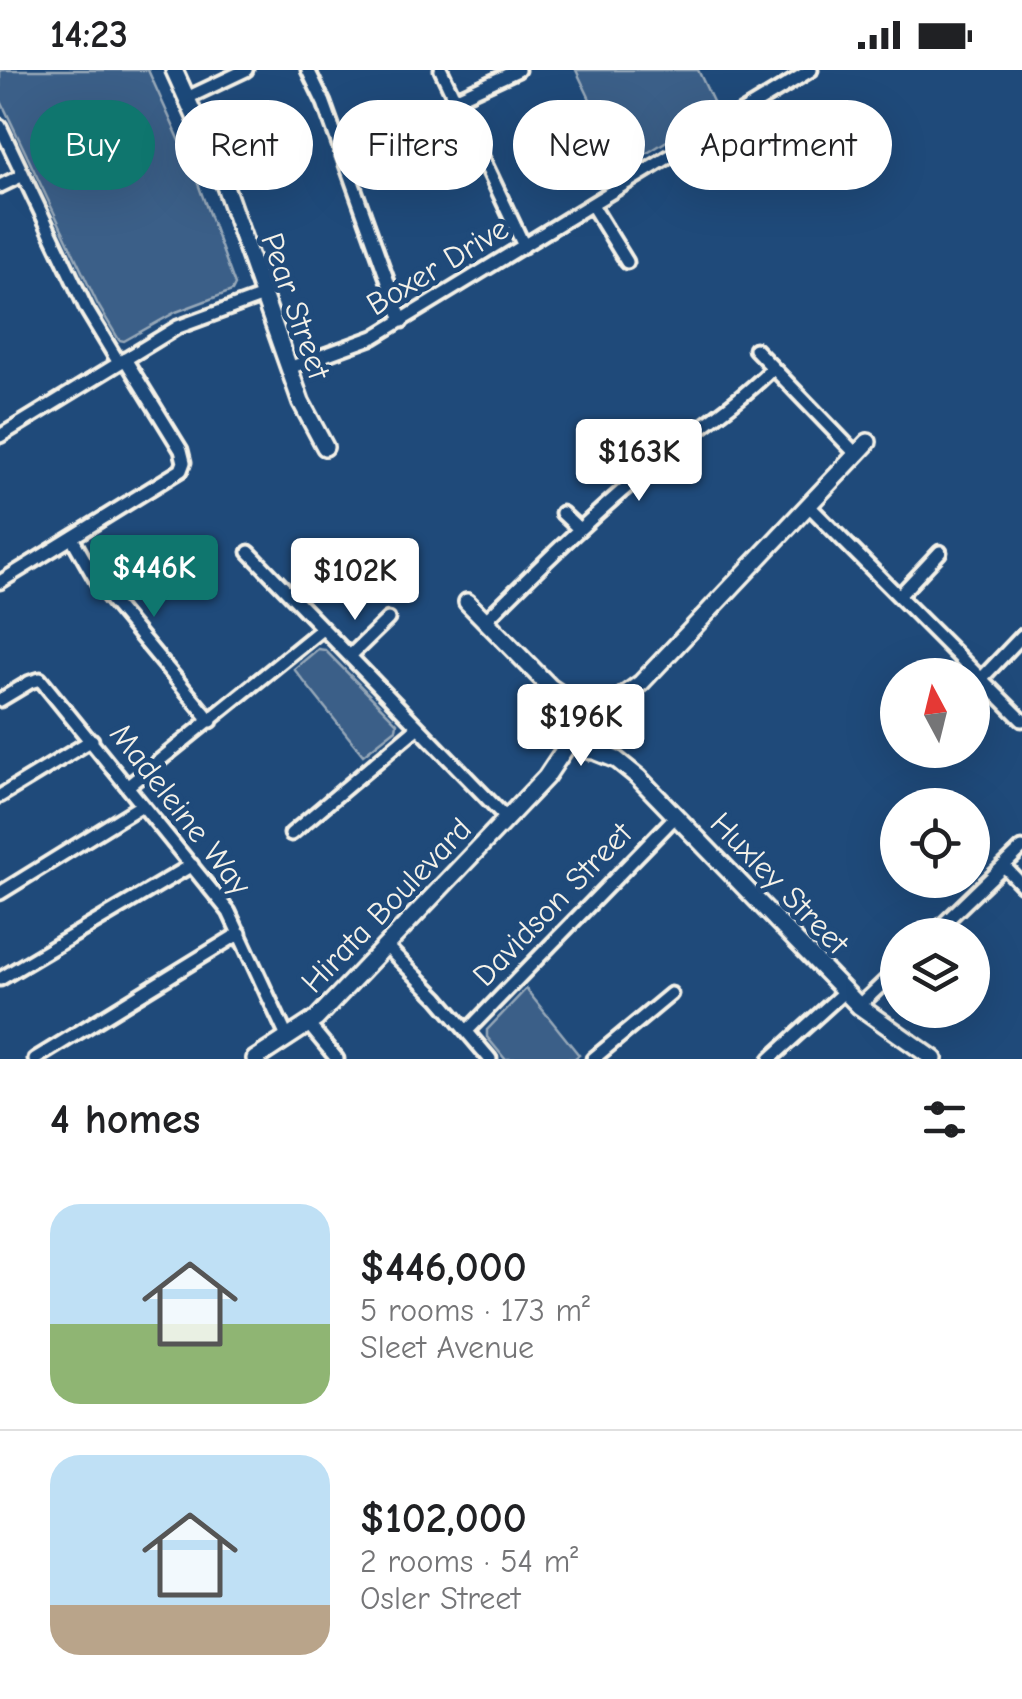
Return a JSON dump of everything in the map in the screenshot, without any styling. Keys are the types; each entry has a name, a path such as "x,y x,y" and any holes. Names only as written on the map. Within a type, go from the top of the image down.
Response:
{"street":[{"name":"Pear Street","path":"174,70 220,172 300,402 325,448"},
{"path":"187,98 246,70"},
{"path":"308,70 324,103 402,321"},
{"path":"441,70 524,246"},
{"path":"455,99 518,70"},
{"name":"Boxer Drive","path":"288,368 360,344 402,321 811,70"},
{"path":"0,126 87,310 182,450 184,462 176,474 0,582"},
{"path":"0,186 24,175"},
{"path":"592,205 627,262"},
{"path":"0,436 178,327 263,296"},
{"path":"755,350 862,448"},
{"path":"485,621 578,528 672,450 741,400 772,369"},
{"name":"Hirata Boulevard","path":"614,732 622,709 640,683 862,448"},
{"path":"808,505 960,658"},
{"path":"562,513 578,528"},
{"path":"72,538 100,587 211,720"},
{"path":"249,552 507,819"},
{"path":"899,596 940,552"},
{"path":"467,602 584,720 611,719 614,732 610,745 594,752 578,744 584,720"},
{"path":"350,656 388,619"},
{"path":"128,786 322,629"},
{"path":"990,670 1022,636"},
{"name":"Madeleine Way","path":"0,700 40,679 92,740 224,904 288,1039"},
{"name":"Hirata Boulevard","path":"546,778 584,720 640,683"},
{"path":"990,688 1022,720"},
{"path":"291,834 418,727"},
{"name":"Huxley Street","path":"614,732 638,777"},
{"path":"0,796 92,740"},
{"name":"Hirata Boulevard","path":"255,1059 309,1025 546,778 570,760 594,752"},
{"name":"Huxley Street","path":"594,752 617,760 638,777 860,1006 934,1059"},
{"path":"0,892 142,805"},
{"name":"Davidson Street","path":"468,1032 676,816"},
{"path":"950,918 1022,848"},
{"path":"0,979 192,865"},
{"path":"1004,866 1022,885"},
{"path":"36,1059 240,933"},
{"path":"385,945 490,1059"},
{"path":"860,1006 880,987"},
{"path":"770,1059 845,991"},
{"path":"593,1059 672,994"},
{"path":"309,1025 337,1059"}],"shaded area":[{"path":"0,70 148,70 175,130 175,190 200,190 235,285 232,291 176,312 124,341 119,340 43,190 155,190 155,100 30,100 30,162 0,99"},
{"path":"576,70 698,70 712,100 665,100 665,142 645,154 645,100 590,100"},
{"path":"318,649 325,650 397,723 396,729 363,755 294,669"},
{"path":"526,989 579,1055 574,1059 505,1059 487,1037 487,1030"}]}
